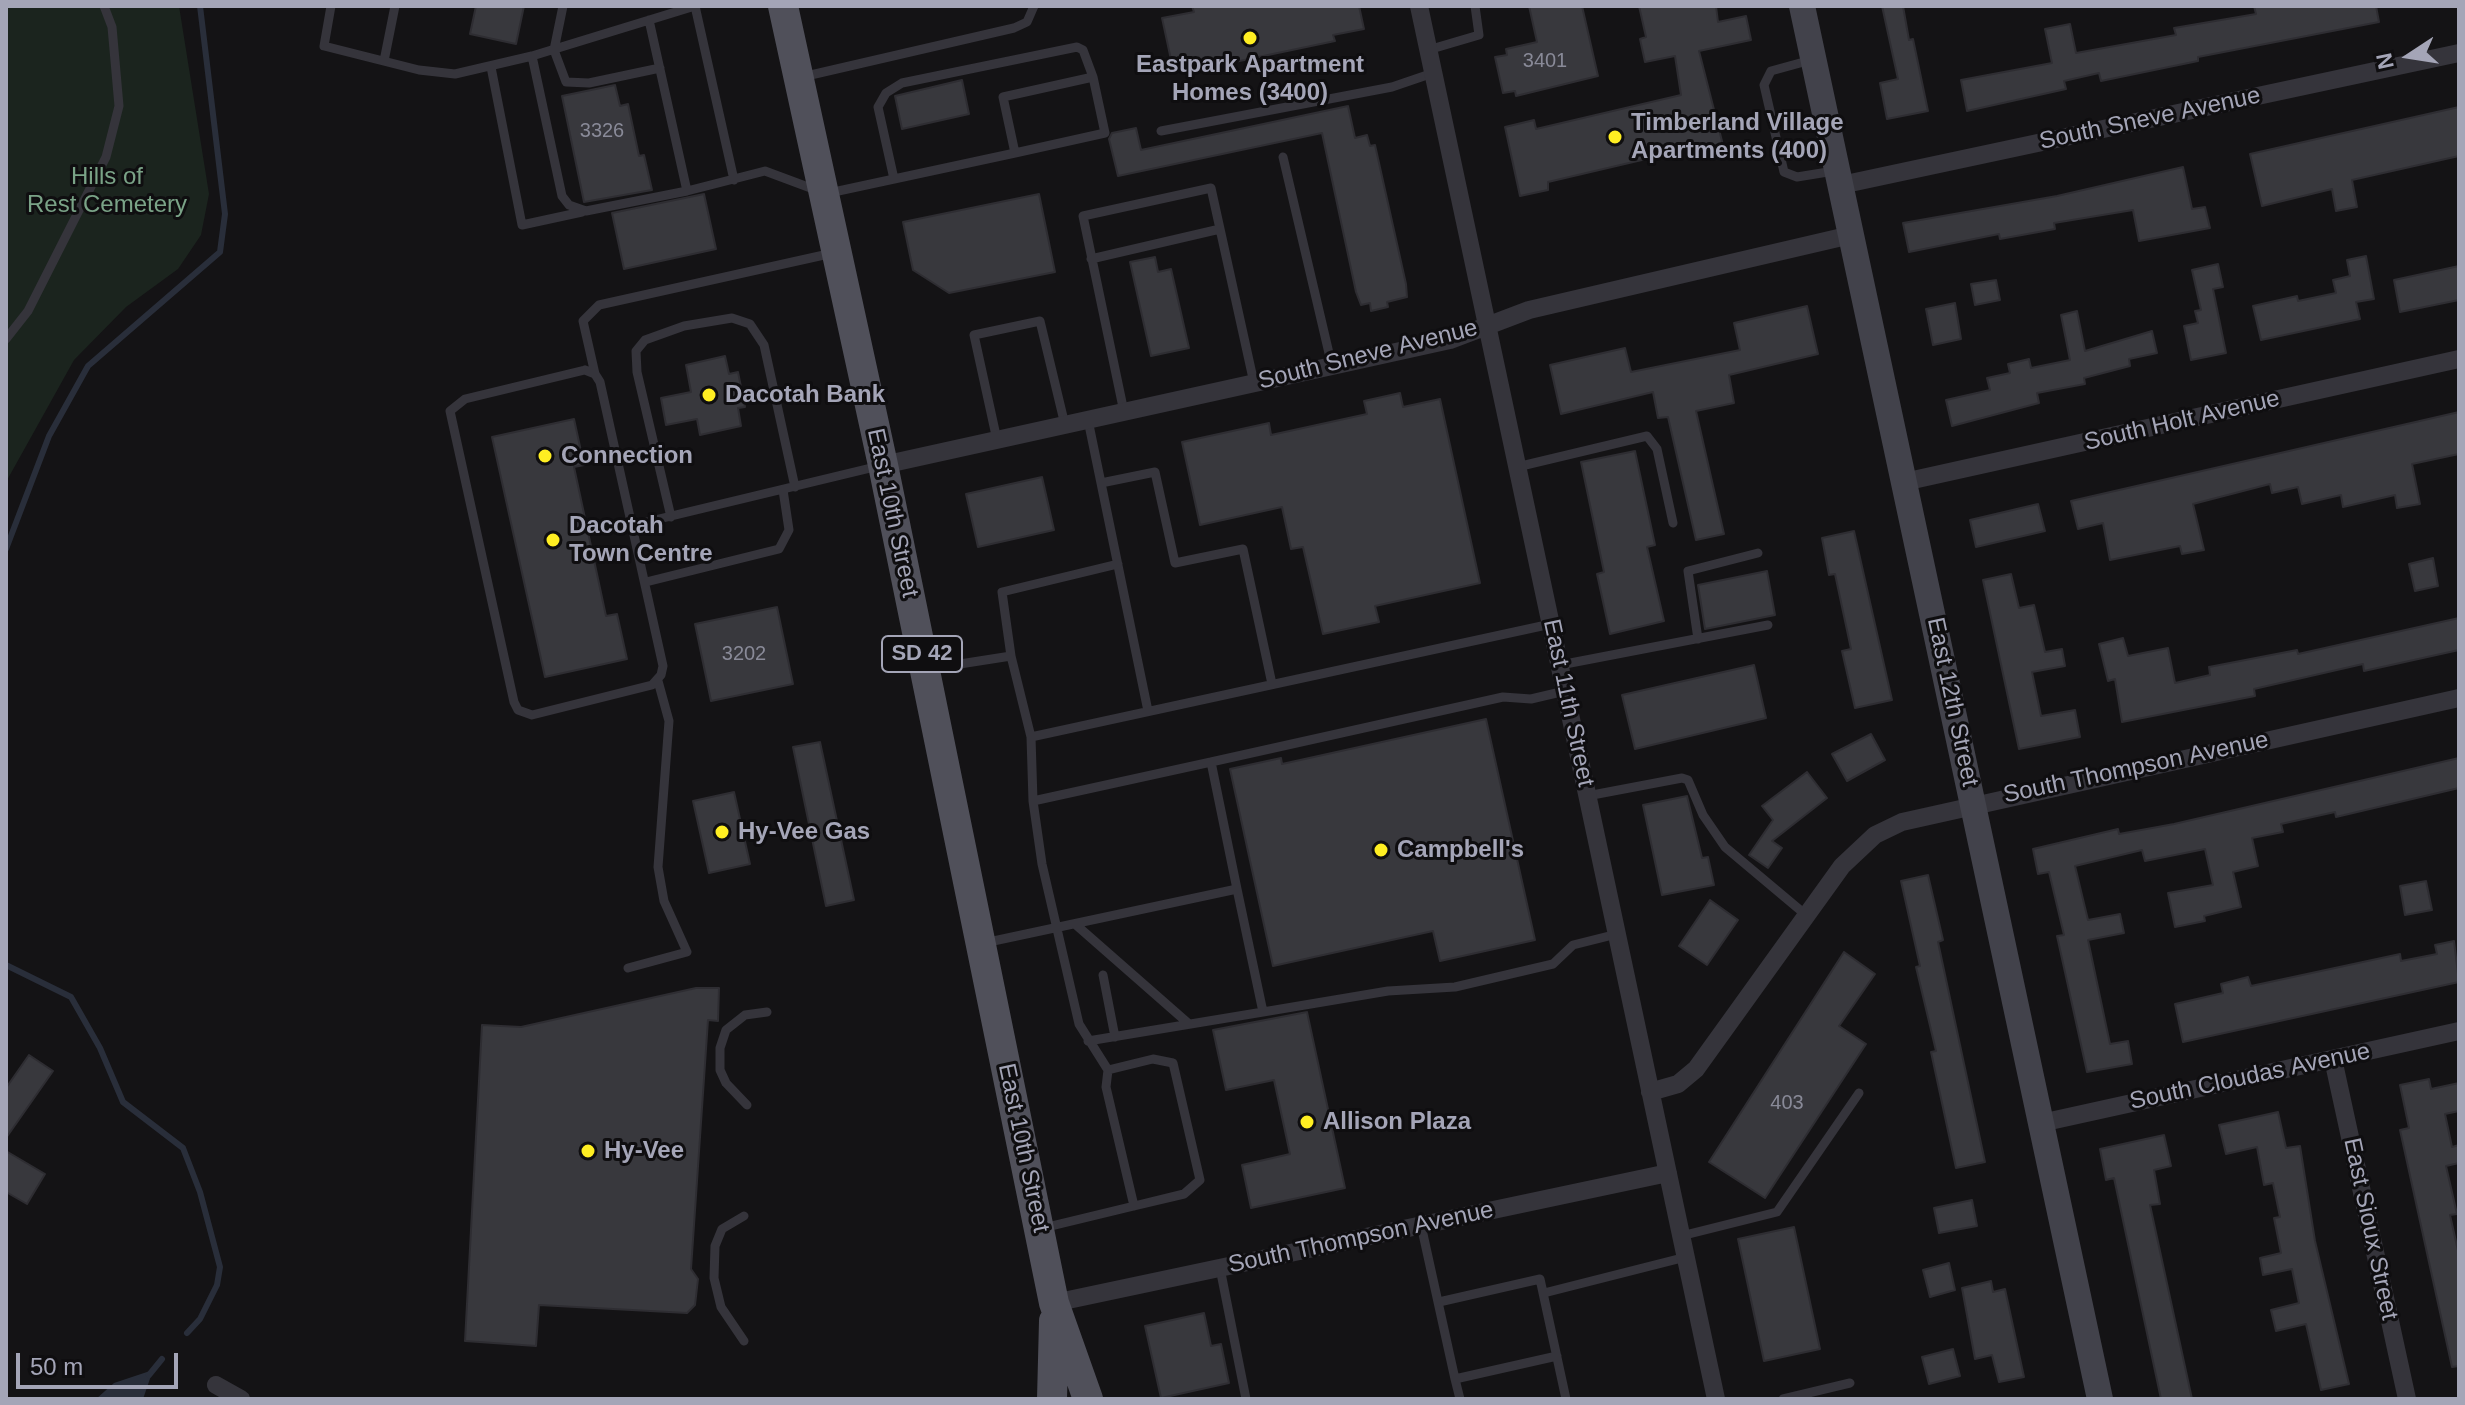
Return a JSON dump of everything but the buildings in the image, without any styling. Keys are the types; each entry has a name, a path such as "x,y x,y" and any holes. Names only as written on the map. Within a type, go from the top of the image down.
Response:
{"main road":[{"name":"East 10th Street","path":"783,6 883,465 1054,1303 1088,1399"},
{"name":"East 10th Street","path":"1052,1399 1054,1303"}],"street":[{"name":"East 11th Street","path":"1419,6 1716,1399"},
{"name":"East 12th Street","path":"1802,6 2100,1399"},
{"name":"South Sneve Avenue","path":"1839,178 2459,53"},
{"name":"South Sneve Avenue","path":"883,465 1450,340 1529,310 1851,235"},
{"name":"South Holt Avenue","path":"1904,482 2459,359"},
{"name":"South Thompson Avenue","path":"1650,1092 1678,1084 1696,1069 1842,866 1875,835 1902,822 1974,804 2459,698"},
{"name":"South Cloudas Avenue","path":"2041,1123 2459,1031"},
{"name":"East Sioux Street","path":"2333,1059 2407,1399"},
{"name":"South Thompson Avenue","path":"1054,1303 1668,1173"},
{"path":"216,1385 241,1399"}],"lane":[{"path":"6,339 28,311 106,157 119,106 112,27 104,6"},
{"path":"331,6 324,46 455,74 554,50 695,6 734,180"},
{"path":"384,61 395,6"},
{"path":"563,6 554,50 561,74 573,85 660,68"},
{"path":"799,78 1027,22 1034,6"},
{"path":"1428,50 1479,35 1475,6"},
{"path":"649,20 687,191"},
{"path":"491,67 522,225 687,191 754,172 770,171 824,194 894,179 1015,153 1105,133 1093,77 1083,50 1077,47 902,83 886,93 878,107 894,179"},
{"path":"532,56 562,196 569,205 586,211"},
{"path":"1814,59 1771,71 1764,85 1784,172 1797,177 1839,178"},
{"path":"1161,131 1392,87 1433,73"},
{"path":"1015,153 1003,97 1093,77"},
{"path":"1283,157 1332,366"},
{"path":"1124,412 1083,216 1211,188 1254,383"},
{"path":"1091,259 1220,229"},
{"path":"628,968 687,952 664,901 658,867 669,721 658,681 663,666 634,525 583,321 599,305 837,252"},
{"path":"671,517 637,372 636,351 645,340 684,326 732,318 750,324 764,345 795,487"},
{"path":"997,440 974,335 1027,323 1040,321 1065,425"},
{"path":"595,374 574,371 465,399 450,411 450,420 518,710 532,715 658,681"},
{"path":"1088,420 1148,711"},
{"path":"1517,467 1647,436 1657,449 1673,523"},
{"path":"634,525 883,465"},
{"path":"1101,483 1155,472 1175,563 1243,549 1272,684"},
{"path":"646,582 779,549 789,530 783,490"},
{"path":"1698,639 1688,571 1758,553"},
{"path":"1118,564 1002,592 1011,656 1031,737 1033,801 1056,928 1079,1024 1108,1070 1106,1087 1134,1206"},
{"path":"1031,737 1551,624"},
{"path":"1560,665 1768,625"},
{"path":"925,669 1011,656"},
{"path":"1033,801 1503,697 1531,699 1565,691"},
{"path":"1211,762 1263,1012"},
{"path":"1587,796 1682,778 1688,780 1703,815 1725,847 1806,915"},
{"path":"981,944 1237,889"},
{"path":"1075,924 1189,1024"},
{"path":"1088,1041 1388,991 1455,987 1553,964 1573,945 1617,934"},
{"path":"1103,975 1115,1037"},
{"path":"747,1105 726,1083 720,1070 720,1048 726,1030 745,1015 767,1012"},
{"path":"1039,1229 1184,1194 1200,1180 1173,1063 1153,1059 1108,1070"},
{"path":"1681,1236 1777,1212 1859,1093"},
{"path":"744,1216 722,1229 715,1246 714,1278 721,1307 744,1341"},
{"path":"1421,1225 1460,1399"},
{"path":"1544,1293 1686,1257"},
{"path":"1220,1268 1246,1399"},
{"path":"1439,1302 1540,1279 1566,1399"},
{"path":"1455,1379 1557,1356"},
{"path":"1783,1399 1850,1383"}],"green space":[{"name":"Hills of Rest Cemetery","path":"6,6 179,6 209,194 201,235 178,269 126,307 74,360 6,482"}],"water":[{"path":"153,1370 143,1399 96,1399 114,1383"}],"waterway":[{"path":"6,549 49,436 88,366 220,252 225,214 200,6"},
{"path":"6,965 71,997 100,1048 123,1102 183,1148 200,1192 220,1267 217,1285 200,1319 187,1333"},
{"path":"149,1375 162,1359"}],"place":[{"name":"Eastpark Apartment Homes (3400)","path":"1250,38"},
{"name":"Timberland Village Apartments (400)","path":"1615,137"},
{"name":"Dacotah Bank","path":"709,395"},
{"name":"Connection","path":"545,456"},
{"name":"Dacotah Town Centre","path":"553,540"},
{"name":"Hy-Vee Gas","path":"722,832"},
{"name":"Campbell's","path":"1381,850"},
{"name":"Allison Plaza","path":"1307,1122"},
{"name":"Hy-Vee","path":"588,1151"}]}
